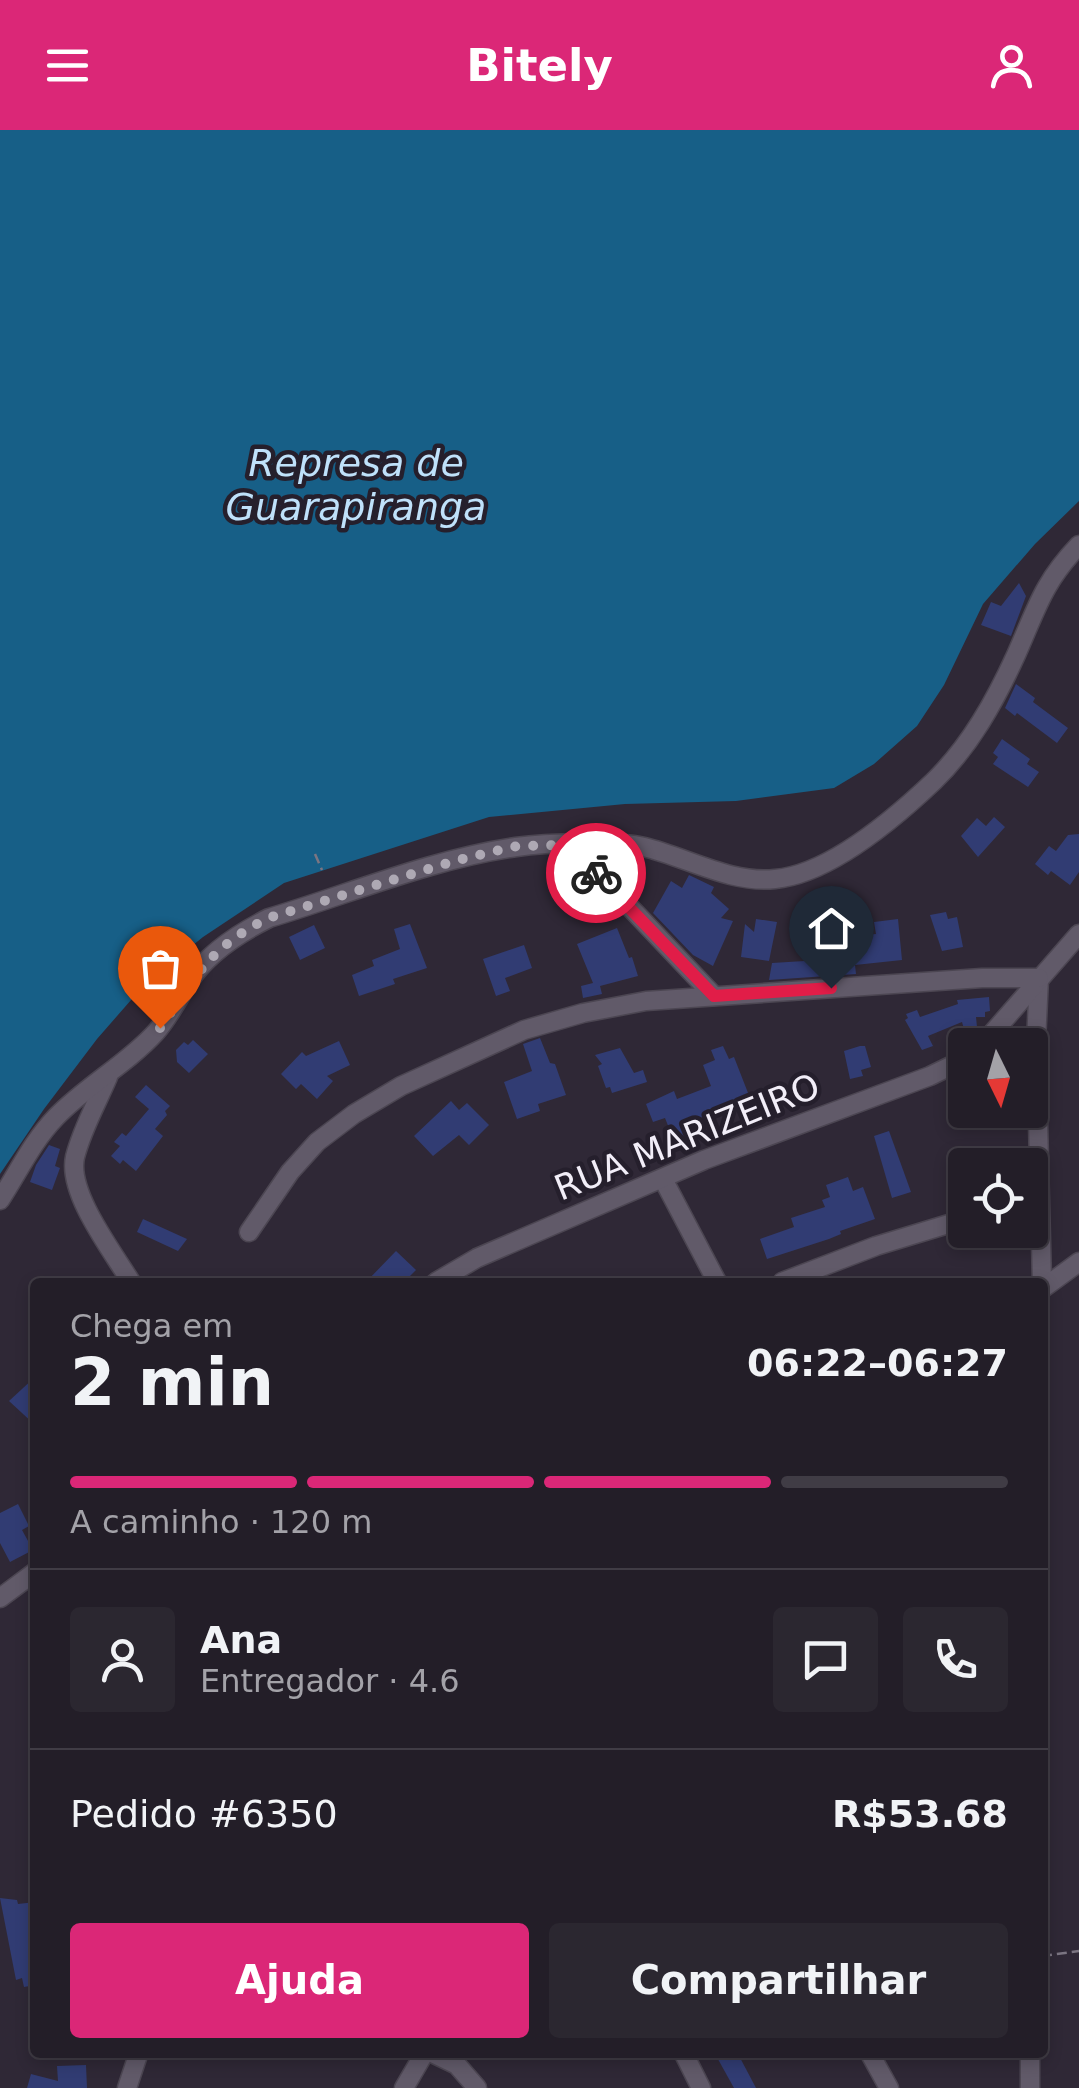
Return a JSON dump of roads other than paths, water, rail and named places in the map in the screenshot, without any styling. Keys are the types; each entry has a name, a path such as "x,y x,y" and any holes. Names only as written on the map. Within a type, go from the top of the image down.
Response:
{"street":[{"path":"0,1200 44,1130 160,1028 192,977 218,950 268,918 517,846 642,846 760,880 801,874 820,866 874,832 962,753 1016,656 1038,597 1079,545"},
{"path":"571,845 714,996"},
{"path":"996,1028 1079,934"},
{"path":"249,1232 290,1172 317,1142 354,1114 401,1086 524,1030 646,1001 982,978 1039,978"},
{"path":"1035,1148 1039,978"},
{"name":"RUA MARIZEIRO","path":"443,1278 477,1258 704,1160 948,1067"},
{"path":"110,1072 80,1142 74,1174 84,1203 129,1278"},
{"path":"662,1179 715,1278"},
{"path":"792,1278 948,1223"},
{"path":"1039,1248 1041,1278"},
{"path":"1048,1282 1079,1262"},
{"path":"0,1598 30,1576"},
{"path":"127,2088 137,2058"},
{"path":"404,2088 424,2058"},
{"path":"444,2058 464,2071 477,2088"},
{"path":"459,2058 464,2071"},
{"path":"685,2058 701,2088"},
{"path":"872,2058 890,2088"},
{"path":"1030,2058 1030,2088"}],"water":[{"name":"Represa de Guarapiranga","path":"0,130 1079,130 1079,501 983,604 944,685 917,726 874,764 834,788 736,801 625,804 489,817 284,883 203,937 145,984 97,1039 0,1174"}]}
